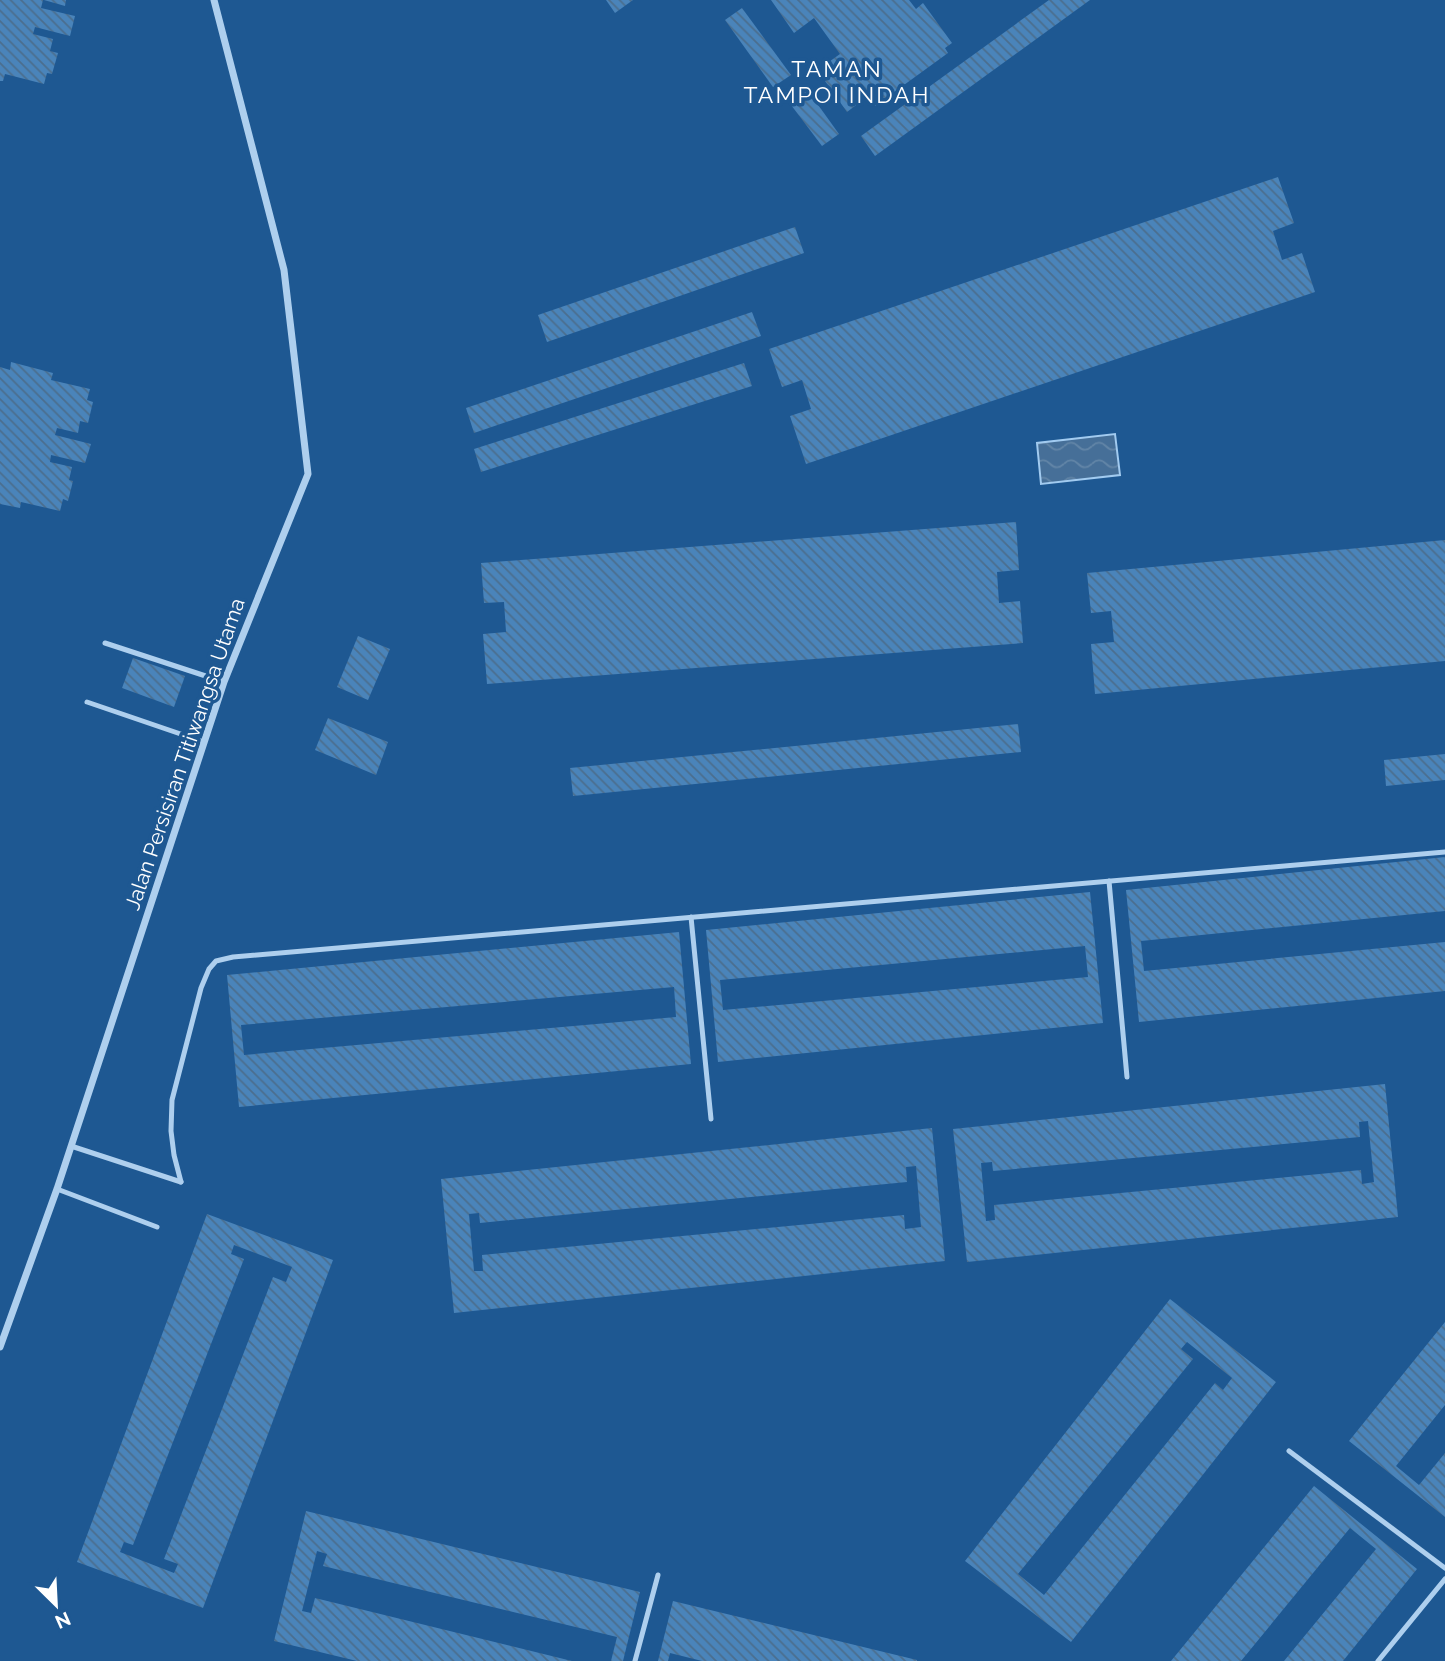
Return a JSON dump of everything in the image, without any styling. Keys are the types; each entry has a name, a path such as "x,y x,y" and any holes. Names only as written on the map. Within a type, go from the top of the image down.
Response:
{"street":[{"name":"Jalan Persisiran Titiwangsa Utama","path":"0,1347 57,1189 224,682 308,474 284,270 214,0"}],"lane":[{"path":"105,642 224,682"},
{"path":"87,702 204,742"},
{"path":"71,1146 181,1182 173,1154 172,1100 201,988 209,969 216,961 233,957 1445,852"},
{"path":"1109,881 1127,1077"},
{"path":"691,917 711,1119"},
{"path":"57,1189 157,1227"},
{"path":"1289,1451 1445,1568"},
{"path":"635,1661 658,1576"},
{"path":"1378,1661 1445,1579"}],"water":[{"path":"1115,434 1120,475 1041,484 1037,443"}],"building":[{"path":"0,0 43,0 41,8 75,16 70,36 35,27 33,34 53,39 50,51 58,53 52,74 47,73 44,84 5,74 3,81 0,81"},
{"path":"44,0 66,0 65,6"},
{"path":"606,0 633,0 615,13"},
{"path":"771,0 909,0 916,9 923,3 952,43 945,48 948,53 875,106 868,96 847,112 825,81 833,75 826,64 840,54 814,18 794,33"},
{"path":"1049,0 1090,0 875,156 861,136"},
{"path":"742,8 791,75 773,87 725,20"},
{"path":"803,84 839,134 822,146 785,97"},
{"path":"1278,177 1294,223 1273,231 1282,260 1302,253 1315,292 806,464 790,416 811,409 802,380 782,387 769,349"},
{"path":"795,227 804,253 547,342 538,315"},
{"path":"752,312 761,336 474,433 466,408"},
{"path":"11,362 53,373 51,380 90,389 87,400 93,402 88,423 80,421 78,433 57,428 55,435 91,444 85,463 51,455 50,462 72,467 69,480 73,481 68,501 63,499 60,511 21,502 20,508 0,504 0,367 10,370"},
{"path":"744,363 752,386 481,472 474,449"},
{"path":"1016,522 1019,570 997,572 999,603 1020,601 1023,643 487,684 483,634 506,632 504,602 484,603 481,563"},
{"path":"1445,540 1445,661 1095,694 1091,644 1114,642 1111,611 1091,613 1087,573"},
{"path":"358,636 390,649 368,700 337,687"},
{"path":"133,658 185,676 174,707 122,688"},
{"path":"328,718 388,742 376,775 315,750"},
{"path":"1018,724 1021,752 573,796 570,768"},
{"path":"1445,754 1445,780 1386,786 1384,760"},
{"path":"1445,857 1445,911 1141,941 1144,971 1445,942 1445,991 1139,1022 1126,890"},
{"path":"1090,892 1103,1023 718,1062 706,930","holes":["1085,946 1088,977 723,1010 720,980"]},
{"path":"679,932 691,1064 239,1107 227,975","holes":["674,987 676,1017 244,1055 241,1025"]},
{"path":"1385,1084 1398,1217 967,1262 953,1129","holes":["1368,1121 1374,1182 1362,1184 1361,1170 994,1205 995,1220 986,1221 981,1163 992,1162 993,1171 1360,1137 1359,1122"]},
{"path":"932,1128 945,1261 454,1313 441,1179","holes":["916,1166 921,1227 905,1229 904,1215 482,1255 483,1271 474,1271 469,1214 479,1213 480,1223 907,1182 906,1167"]},
{"path":"207,1214 333,1260 203,1608 77,1562","holes":["234,1245 292,1267 286,1282 273,1277 164,1559 178,1564 174,1573 120,1552 124,1542 133,1545 244,1259 231,1254"]},
{"path":"1170,1299 1276,1382 1071,1642 965,1561","holes":["1187,1342 1232,1378 1223,1390 1215,1383 1044,1595 1018,1574 1193,1359 1181,1349"]},
{"path":"1445,1322 1445,1405 1396,1466 1419,1485 1445,1453 1445,1517 1349,1441"},
{"path":"1314,1486 1417,1569 1343,1661 1284,1661 1376,1549 1350,1528 1241,1661 1171,1661"},
{"path":"306,1511 640,1592 623,1661 611,1661 617,1637 323,1566 327,1554 317,1551 302,1611 311,1613 315,1598 572,1661 357,1661 274,1641"},
{"path":"673,1601 917,1661 702,1661 670,1653 668,1661 658,1661"}],"district":[{"name":"TAMAN TAMPOI INDAH","path":"837,82"}]}
